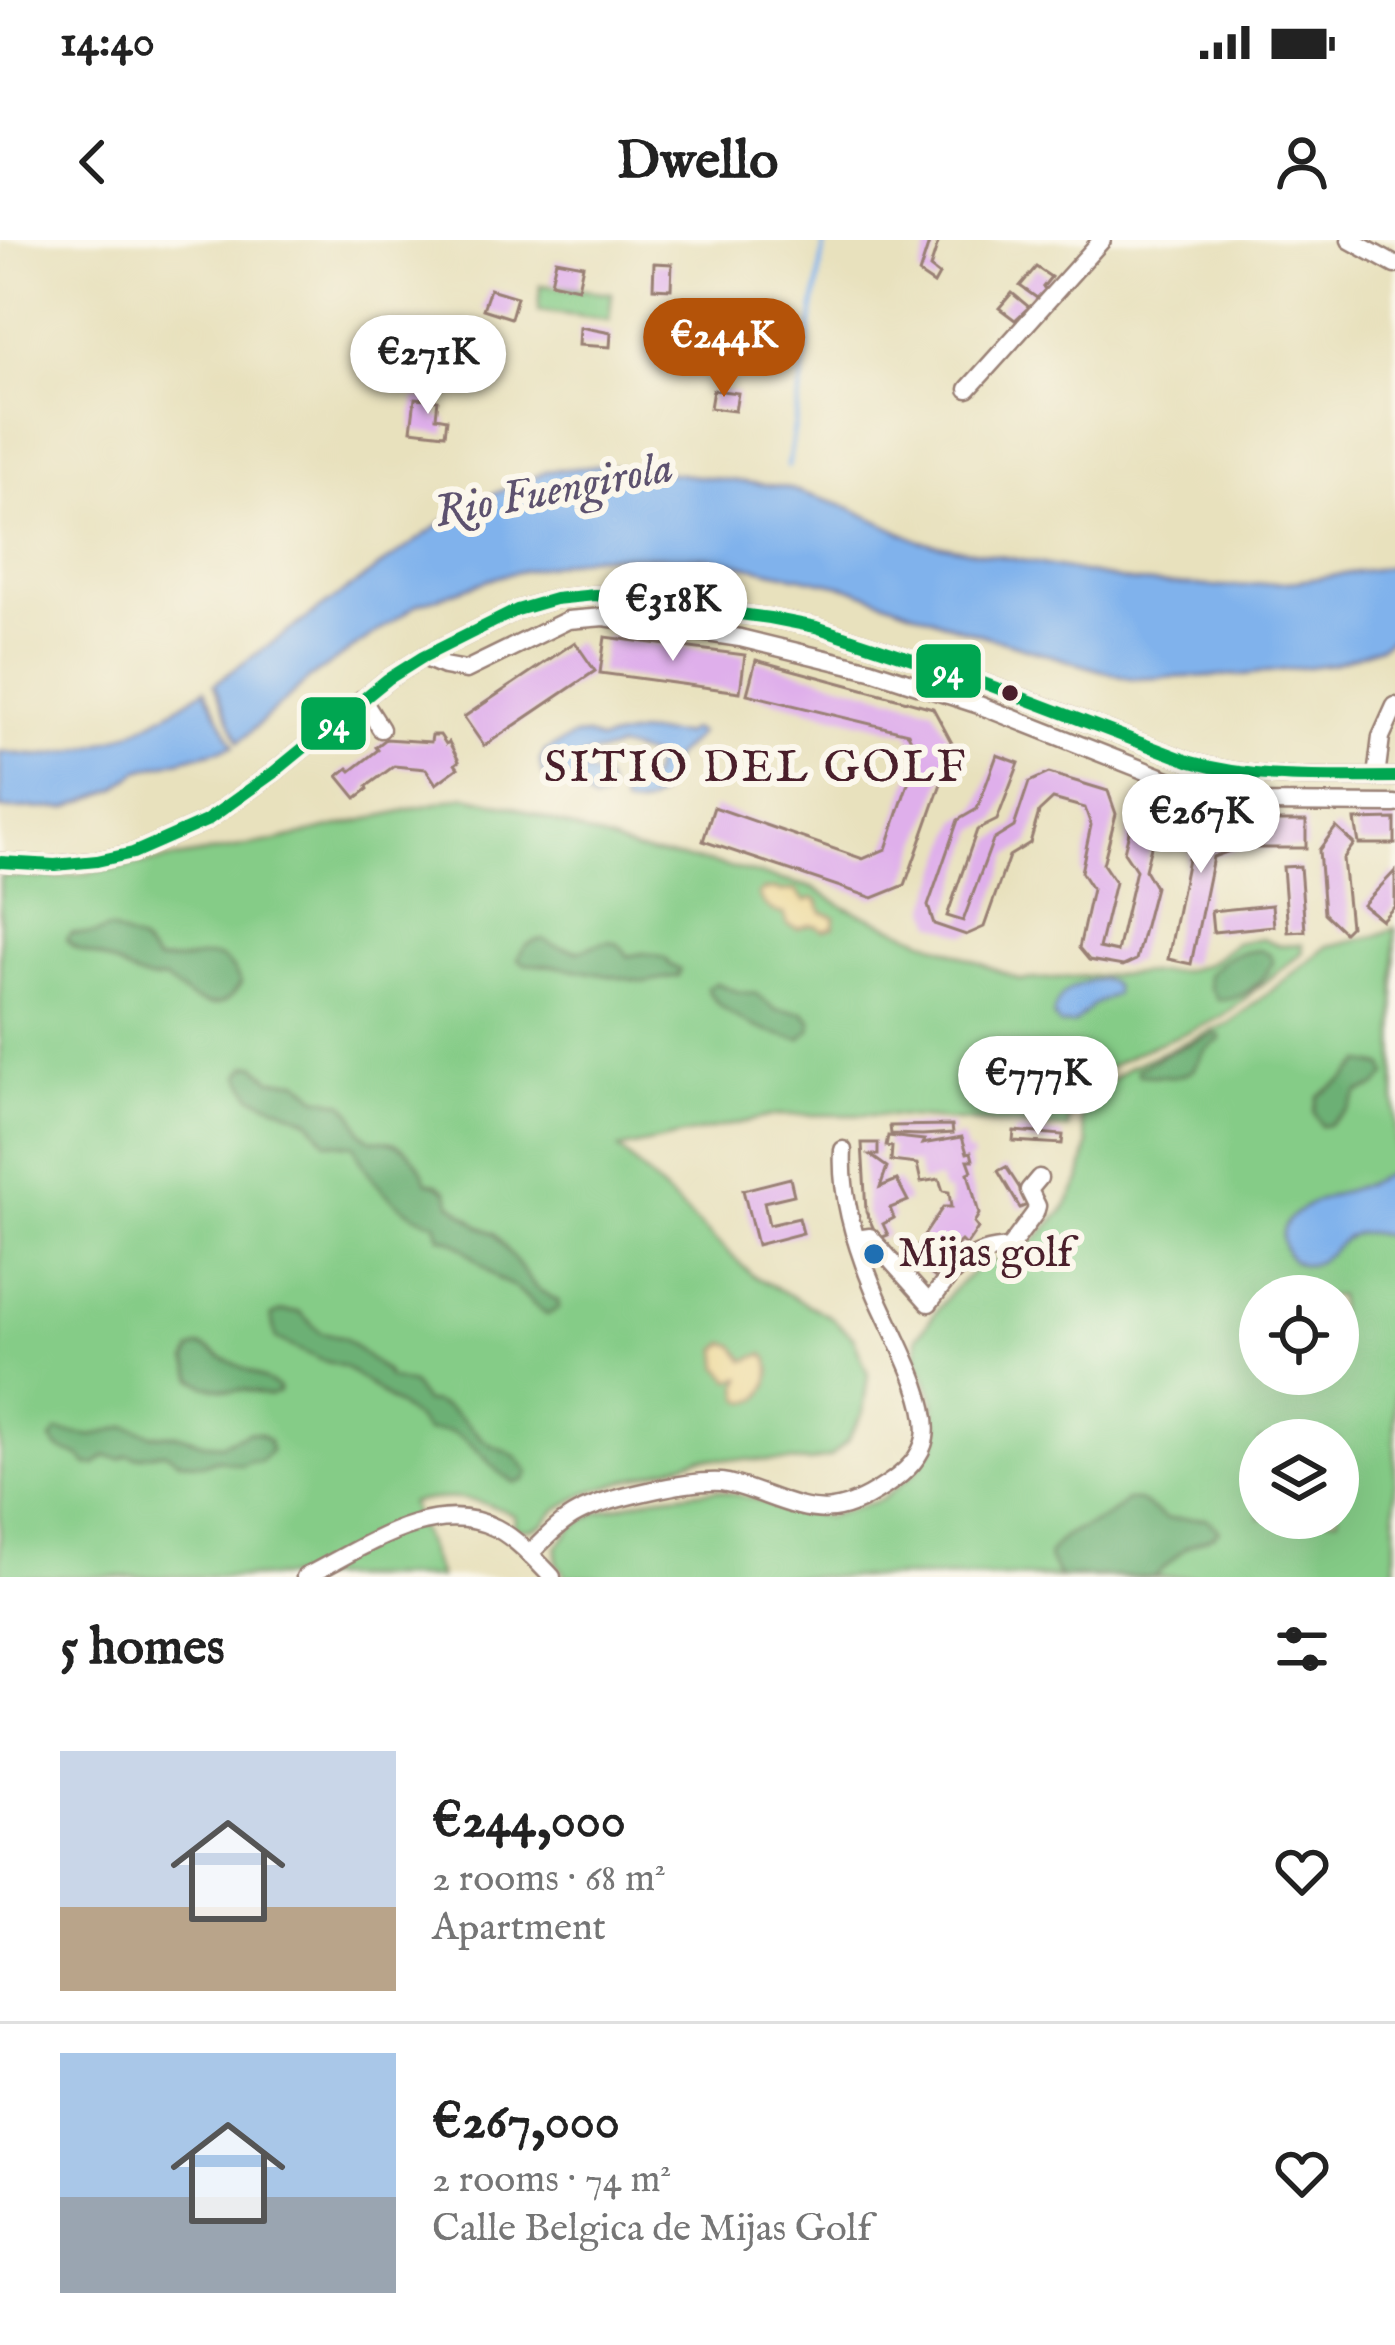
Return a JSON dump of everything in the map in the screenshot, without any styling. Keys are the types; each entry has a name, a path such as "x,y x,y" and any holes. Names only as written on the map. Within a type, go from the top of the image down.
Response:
{"street":[{"path":"968,389 1102,240"},
{"path":"1350,240 1395,265"},
{"path":"0,862 55,866 97,862 133,853 206,821 423,657 518,610 555,599 595,595 816,627 1224,771 1386,777 1381,737 1395,706"},
{"path":"423,657 466,670 568,620 604,617 740,638 981,702 1198,792 1257,802 1308,799 1395,804"},
{"path":"973,679 981,702"},
{"path":"981,702 990,692 1001,690"},
{"path":"362,699 381,729"},
{"path":"1294,777 1308,799"},
{"path":"1308,799 1322,778"},
{"path":"529,1554 579,1513 631,1496 718,1482 824,1512 877,1491 911,1466 925,1440 921,1396 856,1239 843,1150"},
{"path":"856,1239 870,1237 929,1303 964,1258 1009,1248 1035,1213 1037,1206 1028,1190 1039,1178"},
{"path":"305,1577 390,1534 422,1521 447,1518 475,1520 500,1529 552,1577"}],"green space":[{"path":"540,285 612,293 609,320 538,311"},
{"path":"466,796 517,808 636,851 712,863 814,888 842,906 1020,980 1184,971 1210,963 1236,943 1262,938 1279,945 1302,944 1303,952 1221,1017 1105,1070 1073,1105 1068,1129 881,1115 776,1115 619,1149 752,1275 831,1317 853,1337 868,1374 863,1412 847,1441 830,1457 810,1462 700,1458 586,1493 531,1529 514,1528 515,1516 476,1501 410,1503 439,1577 0,1577 0,876 58,878 271,842"},
{"path":"1395,928 1395,1577 567,1577 557,1563 557,1547 571,1529 596,1513 654,1497 717,1490 826,1517 881,1500 916,1472 936,1441 934,1400 917,1357 917,1337 953,1290 978,1267 1024,1251 1063,1211 1080,1181 1088,1144 1081,1120 1086,1106 1129,1067 1230,1023 1328,946"},
{"path":"109,929 141,943 157,961 221,958 241,983 223,1002 204,1004 164,979 135,976 66,939 71,933"},
{"path":"543,939 577,951 611,941 628,956 644,953 665,958 680,970 678,976 644,982 525,964 518,959 528,945"},
{"path":"1260,950 1271,955 1273,962 1263,977 1243,994 1218,1000 1208,975 1231,956"},
{"path":"716,983 756,994 776,1010 803,1012 811,1020 811,1029 801,1039 748,1023 714,998 707,988"},
{"path":"1215,1034 1221,1039 1206,1049 1193,1070 1173,1077 1139,1075 1137,1070 1163,1055"},
{"path":"1362,1062 1384,1066 1387,1075 1321,1126 1314,1112 1318,1096"},
{"path":"256,1065 271,1080 299,1081 317,1097 344,1103 371,1140 406,1150 427,1182 447,1191 451,1203 494,1233 536,1288 558,1301 559,1308 547,1315 464,1248 440,1237 436,1223 397,1203 376,1183 354,1145 326,1142 309,1120 252,1096 240,1075 247,1066"},
{"path":"300,1312 321,1333 344,1338 389,1378 412,1384 424,1402 456,1414 489,1443 517,1458 529,1473 525,1480 516,1483 508,1478 455,1434 426,1431 345,1367 276,1339 271,1316"},
{"path":"200,1346 279,1392 270,1396 206,1386 194,1379 187,1360 191,1350"},
{"path":"127,1426 152,1435 222,1444 249,1432 268,1440 271,1450 260,1462 242,1465 218,1459 204,1464 179,1461 164,1452 120,1459 105,1456 96,1465 88,1465 51,1440 57,1431 93,1436"},
{"path":"1126,1500 1139,1500 1166,1519 1206,1518 1219,1530 1185,1548 1154,1577 1059,1577 1048,1556 1055,1546"}],"sand":[{"path":"795,890 805,901 818,901 822,912 835,917 834,927 788,925 784,914 768,907 758,894"},
{"path":"726,1343 734,1345 746,1361 763,1354 768,1358 769,1380 759,1399 741,1399 742,1378 731,1380 720,1368 718,1349"}],"water":[{"name":"Rio Fuengirola","path":"606,465 784,487 850,508 920,541 1134,582 1226,587 1395,566 1395,636 1380,647 1333,664 1242,675 1130,679 959,628 847,587 709,558 593,556 503,575 418,604 310,678 239,742 214,684 464,507 547,471"},
{"path":"205,689 234,746 138,771 116,789 67,808 0,809 0,752 42,755 92,747 149,723"},
{"path":"691,729 699,733 674,758 662,790 643,805 623,805 621,795 630,784 651,778 655,757 618,747 579,759 579,770 605,779 609,788 606,798 593,802 575,791 575,786 542,774 540,761 545,751 575,736 599,741 640,733 684,734"},
{"path":"1100,979 1111,983 1115,994 1093,1005 1074,1024 1060,1025 1053,1016 1064,994"},
{"path":"1395,1172 1395,1238 1357,1233 1310,1265 1291,1258 1283,1231 1298,1212"}],"building":[{"path":"930,240 939,240 930,268 939,275 934,284 919,274"},
{"path":"556,260 583,265 578,288 551,282"},
{"path":"654,263 672,264 671,289 653,288"},
{"path":"1036,267 1051,277 1037,298 1020,286"},
{"path":"490,289 517,297 511,318 483,309"},
{"path":"1012,293 1029,307 1015,320 999,308"},
{"path":"580,327 611,333 610,347 579,345"},
{"path":"713,390 738,393 735,411 710,408"},
{"path":"415,398 438,400 436,417 447,419 445,434 411,430"},
{"path":"605,637 745,655 740,692 600,673"},
{"path":"575,642 595,671 484,746 464,717"},
{"path":"756,660 933,708 954,747 905,885 873,898 703,841 714,807 863,859 886,849 918,753 908,733 747,694"},
{"path":"432,735 449,742 459,761 458,768 436,784 426,769 394,766 356,798 338,776 348,768 351,771 386,739 431,742"},
{"path":"997,755 1019,763 997,820 977,830 947,916 963,921 993,840 1014,827 1029,782 1049,773 1108,791 1116,814 1103,864 1115,882 1099,948 1117,952 1136,870 1124,852 1138,796 1162,803 1145,870 1155,887 1136,960 1123,966 1089,960 1079,948 1092,889 1081,872 1091,825 1085,808 1053,799 1039,812 1030,843 1009,856 984,927 966,935 934,924 928,906 958,820 977,809"},
{"path":"1198,809 1243,819 1241,847 1213,857 1191,964 1168,959"},
{"path":"1395,819 1395,844 1359,844 1355,820"},
{"path":"1253,821 1306,821 1306,848 1253,848"},
{"path":"1336,827 1354,844 1343,859 1350,926 1344,932 1324,913 1319,850"},
{"path":"1300,866 1305,931 1288,932 1283,867"},
{"path":"1395,871 1395,906 1382,920 1363,905"},
{"path":"1272,905 1274,926 1213,932 1211,911"},
{"path":"952,1125 953,1133 922,1135 891,1134 890,1126"},
{"path":"1014,1131 1063,1135 1062,1144 1013,1141"},
{"path":"888,1136 924,1140 922,1144 962,1137 967,1153 971,1152 972,1171 968,1173 978,1228 966,1246 961,1241 957,1245 963,1250 937,1279 909,1258 943,1207 951,1207 949,1192 943,1191 939,1179 921,1182 917,1164 891,1161"},
{"path":"862,1143 878,1143 878,1155 870,1155 887,1167 880,1187 897,1180 908,1201 890,1208 894,1218 883,1224 888,1235 878,1239 866,1211"},
{"path":"1006,1167 1030,1204 1020,1208 998,1171"},
{"path":"790,1178 794,1195 764,1202 769,1225 799,1218 803,1233 757,1245 743,1190"}],"waterway":[{"path":"788,466 825,240"}],"transit line":[{"name":"94","path":"0,862 97,861 133,853 206,821 423,657 517,610 555,599 595,595 816,627 1216,768 1292,777 1395,777"}],"place":[{"name":"Mijas golf","path":"874,1254"}],"district":[{"name":"SITIO DEL GOLF","path":"756,768"}]}
